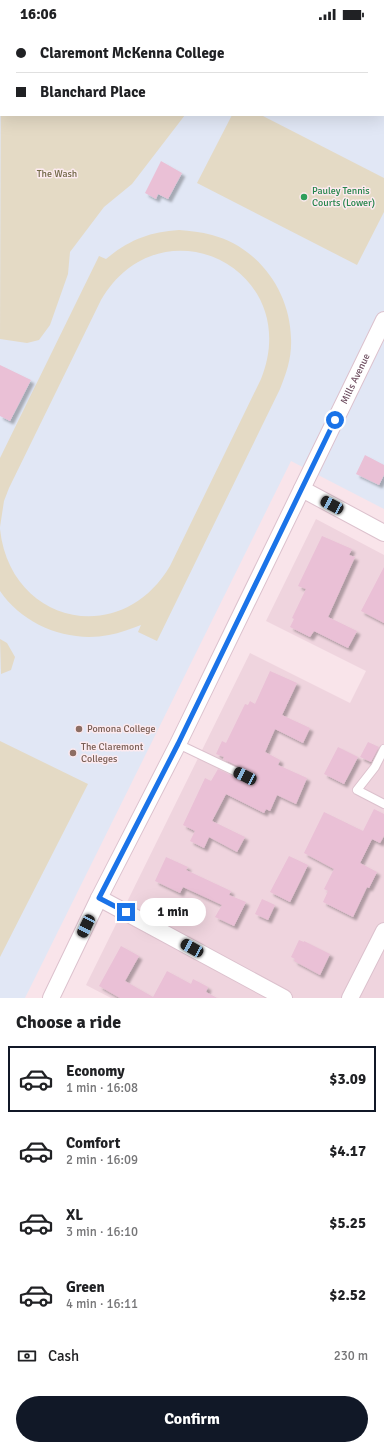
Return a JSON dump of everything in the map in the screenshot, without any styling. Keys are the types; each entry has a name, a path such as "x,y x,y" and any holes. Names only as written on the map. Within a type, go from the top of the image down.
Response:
{"street":[{"name":"Mills Avenue","path":"51,998 99,898 178,744 384,320"},
{"path":"302,489 384,533"},
{"path":"99,898 284,998"},
{"path":"350,998 384,933"}],"lane":[{"path":"178,744 245,776"},
{"path":"384,749 375,767 357,790 384,804"}],"shaded area":[{"name":"The Claremont Colleges","path":"0,116 384,116 384,509 291,461 25,998 0,998"},
{"path":"316,519 384,555 384,998 111,998 86,985 250,653 350,703 366,671 266,621"}],"green space":[{"name":"The Wash","path":"1,116 184,116 132,184 104,207 70,252 68,274 50,325 39,340 27,343 0,339"},
{"name":"Pauley Tennis Courts (Lower)","path":"231,116 263,116 384,178 384,212 357,265 197,183"},
{"path":"179,230 208,234 229,241 257,260 268,273 278,288 285,304 289,321 291,345 287,370 280,389 157,641 138,632 141,625 113,634 93,637 63,634 34,622 10,603 0,591 0,529 8,561 24,587 45,604 70,614 97,616 124,609 149,592 170,566 261,379 269,340 263,306 246,279 220,260 190,251 158,254 127,270 101,300 9,488 4,501 0,527 0,458 99,256 106,259 131,242 140,238 158,233"},
{"path":"0,639 7,643 15,657 11,670 1,674"},
{"path":"0,741 88,784 0,957"}],"building":[{"path":"161,161 182,173 168,199 158,194 156,199 145,193"},
{"path":"0,365 31,380 10,421 0,416"},
{"path":"365,455 384,465 384,475 379,485 356,474"},
{"path":"322,536 352,549 349,555 355,557 328,617 357,631 348,648 314,631 310,637 290,627 294,619 292,618 306,589 298,586"},
{"path":"384,567 384,623 361,611"},
{"path":"270,671 297,683 282,715 310,728 303,743 275,729 265,752 280,760 278,765 307,778 296,804 277,795 270,811 266,809 264,813 226,794 212,821 245,837 237,852 209,837 204,848 190,841 195,831 183,825 205,778 211,781 218,769 243,781 250,779 248,771 216,754 222,741 226,743 245,704 248,705 250,701 255,704"},
{"path":"368,742 379,747 371,762 360,757"},
{"path":"338,747 358,757 344,784 324,774"},
{"path":"374,809 384,814 384,836 380,843 372,839 360,863 377,872 369,888 367,887 353,917 323,902 328,891 324,889 334,869 304,853 324,812 363,831"},
{"path":"289,856 308,865 290,902 270,892"},
{"path":"166,857 188,867 186,870 231,891 229,895 246,902 234,926 215,917 222,905 183,887 180,893 155,881"},
{"path":"262,899 275,905 268,920 255,914"},
{"path":"299,940 330,954 320,975 294,961 295,959 291,957"},
{"path":"121,946 139,956 125,981 153,997 167,971 191,984 193,979 208,987 206,992 217,998 120,998 99,986"}],"place":[{"name":"Pauley Tennis Courts (Lower)","path":"304,197"},
{"name":"Pomona College","path":"79,729"},
{"name":"The Claremont Colleges","path":"73,753"}],"route":[{"path":"126,912 99,898 178,744 335,420"}]}
